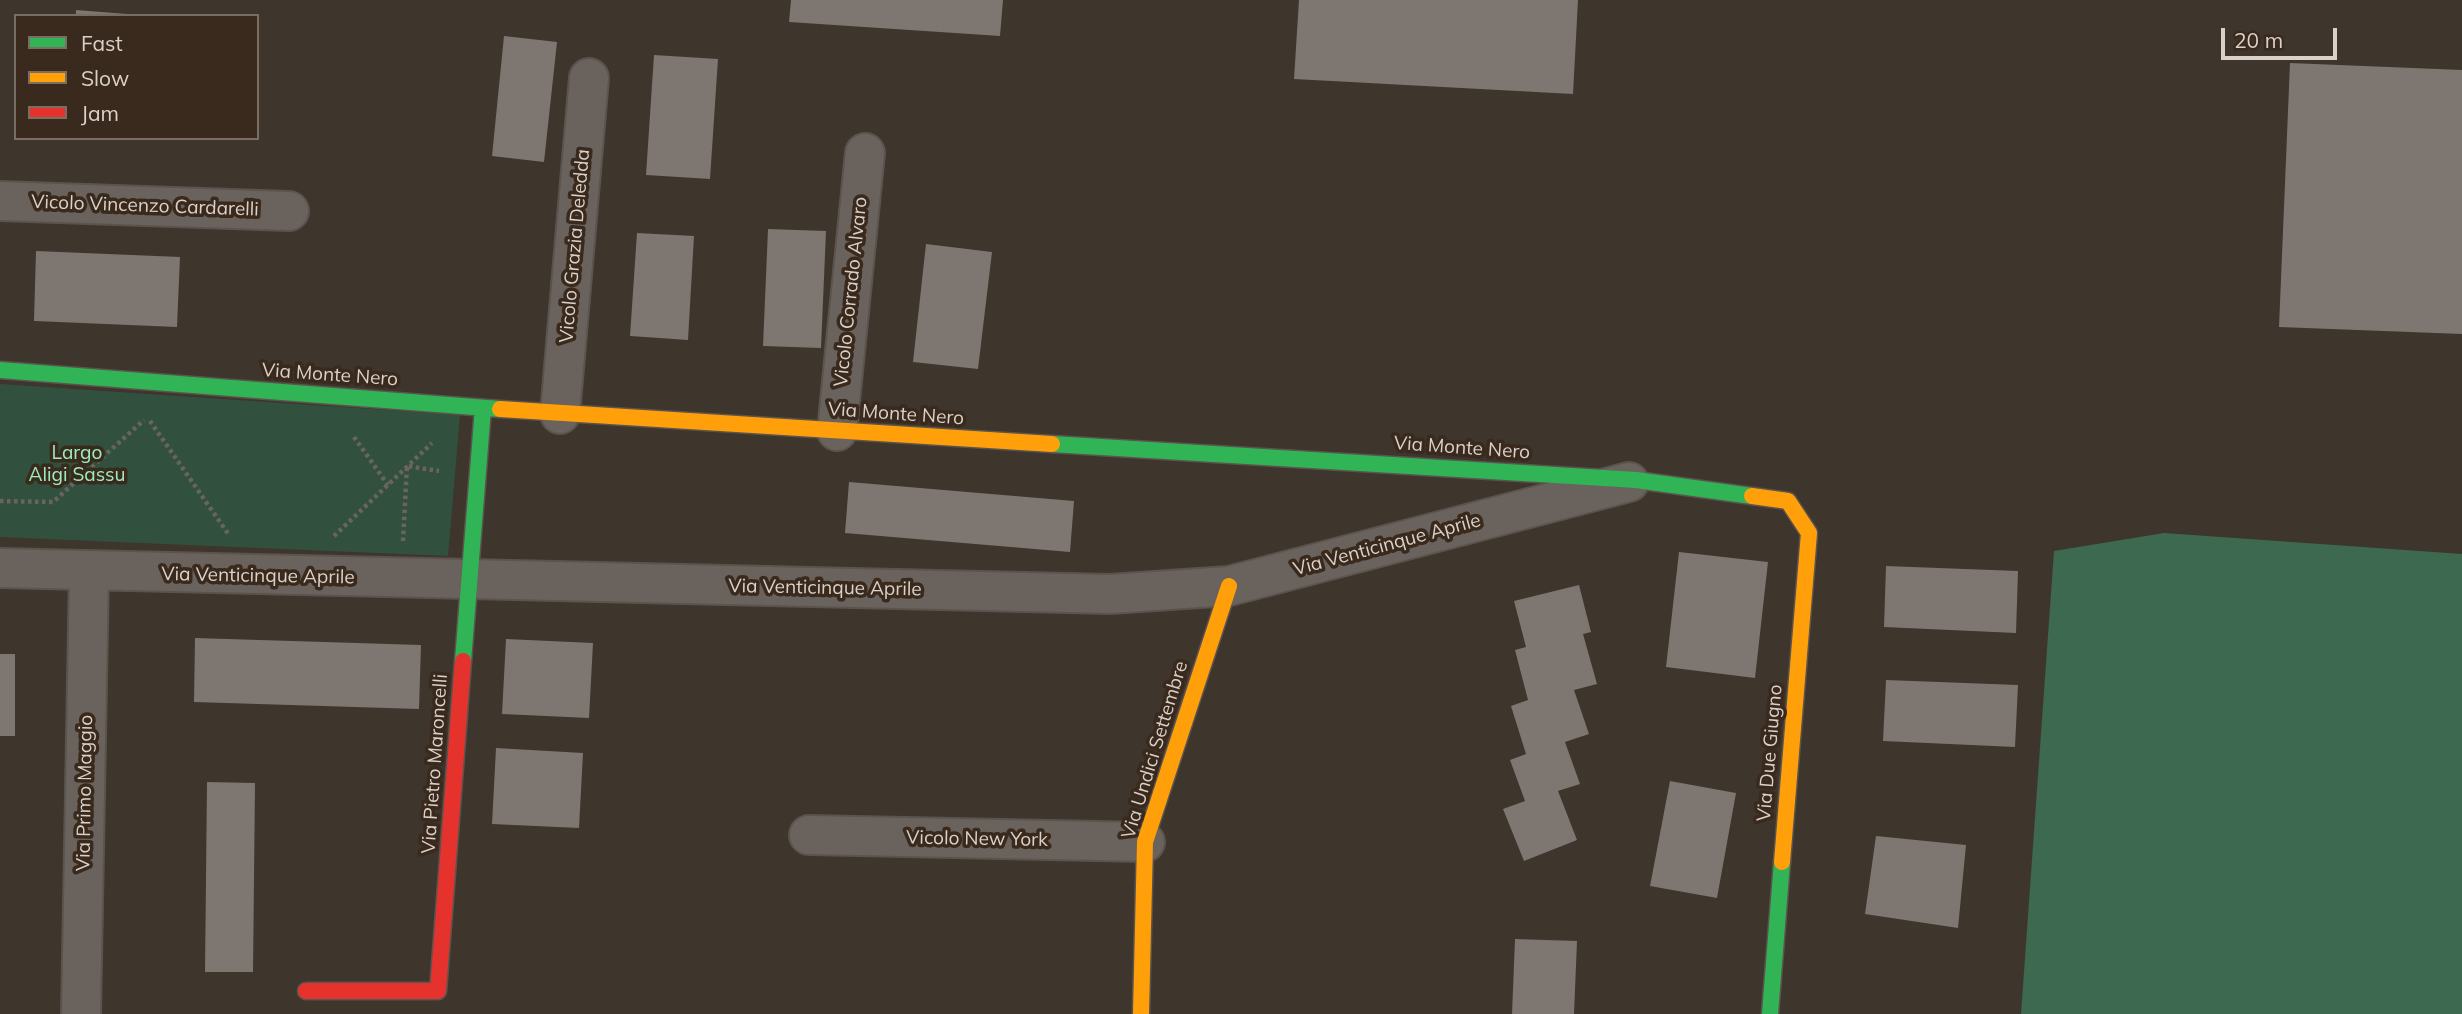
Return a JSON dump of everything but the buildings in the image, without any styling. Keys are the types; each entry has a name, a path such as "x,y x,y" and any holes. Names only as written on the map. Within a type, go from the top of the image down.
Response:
{"street":[{"name":"Vicolo Grazia Deledda","path":"560,414 589,78"},
{"name":"Vicolo Corrado Alvaro","path":"837,431 865,153"},
{"name":"Vicolo Vincenzo Cardarelli","path":"0,201 289,211"},
{"name":"Via Monte Nero","path":"0,370 560,414 1636,480 1788,501"},
{"name":"Via Pietro Maroncelli","path":"306,991 438,991 483,408"},
{"name":"Via Venticinque Aprile","path":"0,568 1110,594 1229,586 1636,480"},
{"name":"Via Due Giugno","path":"1770,1014 1809,533 1788,501"},
{"name":"Via Primo Maggio","path":"82,1014 89,572"},
{"name":"Via Undici Settembre","path":"1141,1014 1145,842 1229,586"},
{"name":"Vicolo New York","path":"809,835 1145,842"}],"path":[{"path":"333,396 331,406 388,485"},
{"path":"0,501 53,502 147,417 237,547 232,575"},
{"path":"316,577 320,550 434,441"},
{"path":"407,466 478,475"},
{"path":"402,579 407,466"}],"green space":[{"name":"Largo Aligi Sassu","path":"0,384 460,415 448,556 0,537"},
{"path":"2164,533 2462,554 2462,1014 2021,1014 2054,551"}],"traffic: fast":[{"path":"0,370 500,409"},
{"path":"463,661 483,408"},
{"path":"1052,444 1636,480 1752,496"},
{"path":"1770,1014 1782,862"}],"traffic: slow":[{"path":"500,409 1052,444"},
{"path":"1752,496 1788,501 1809,533 1782,862"},
{"path":"1141,1014 1145,842 1229,586"}],"traffic: jam":[{"path":"306,991 438,991 463,661"}]}
